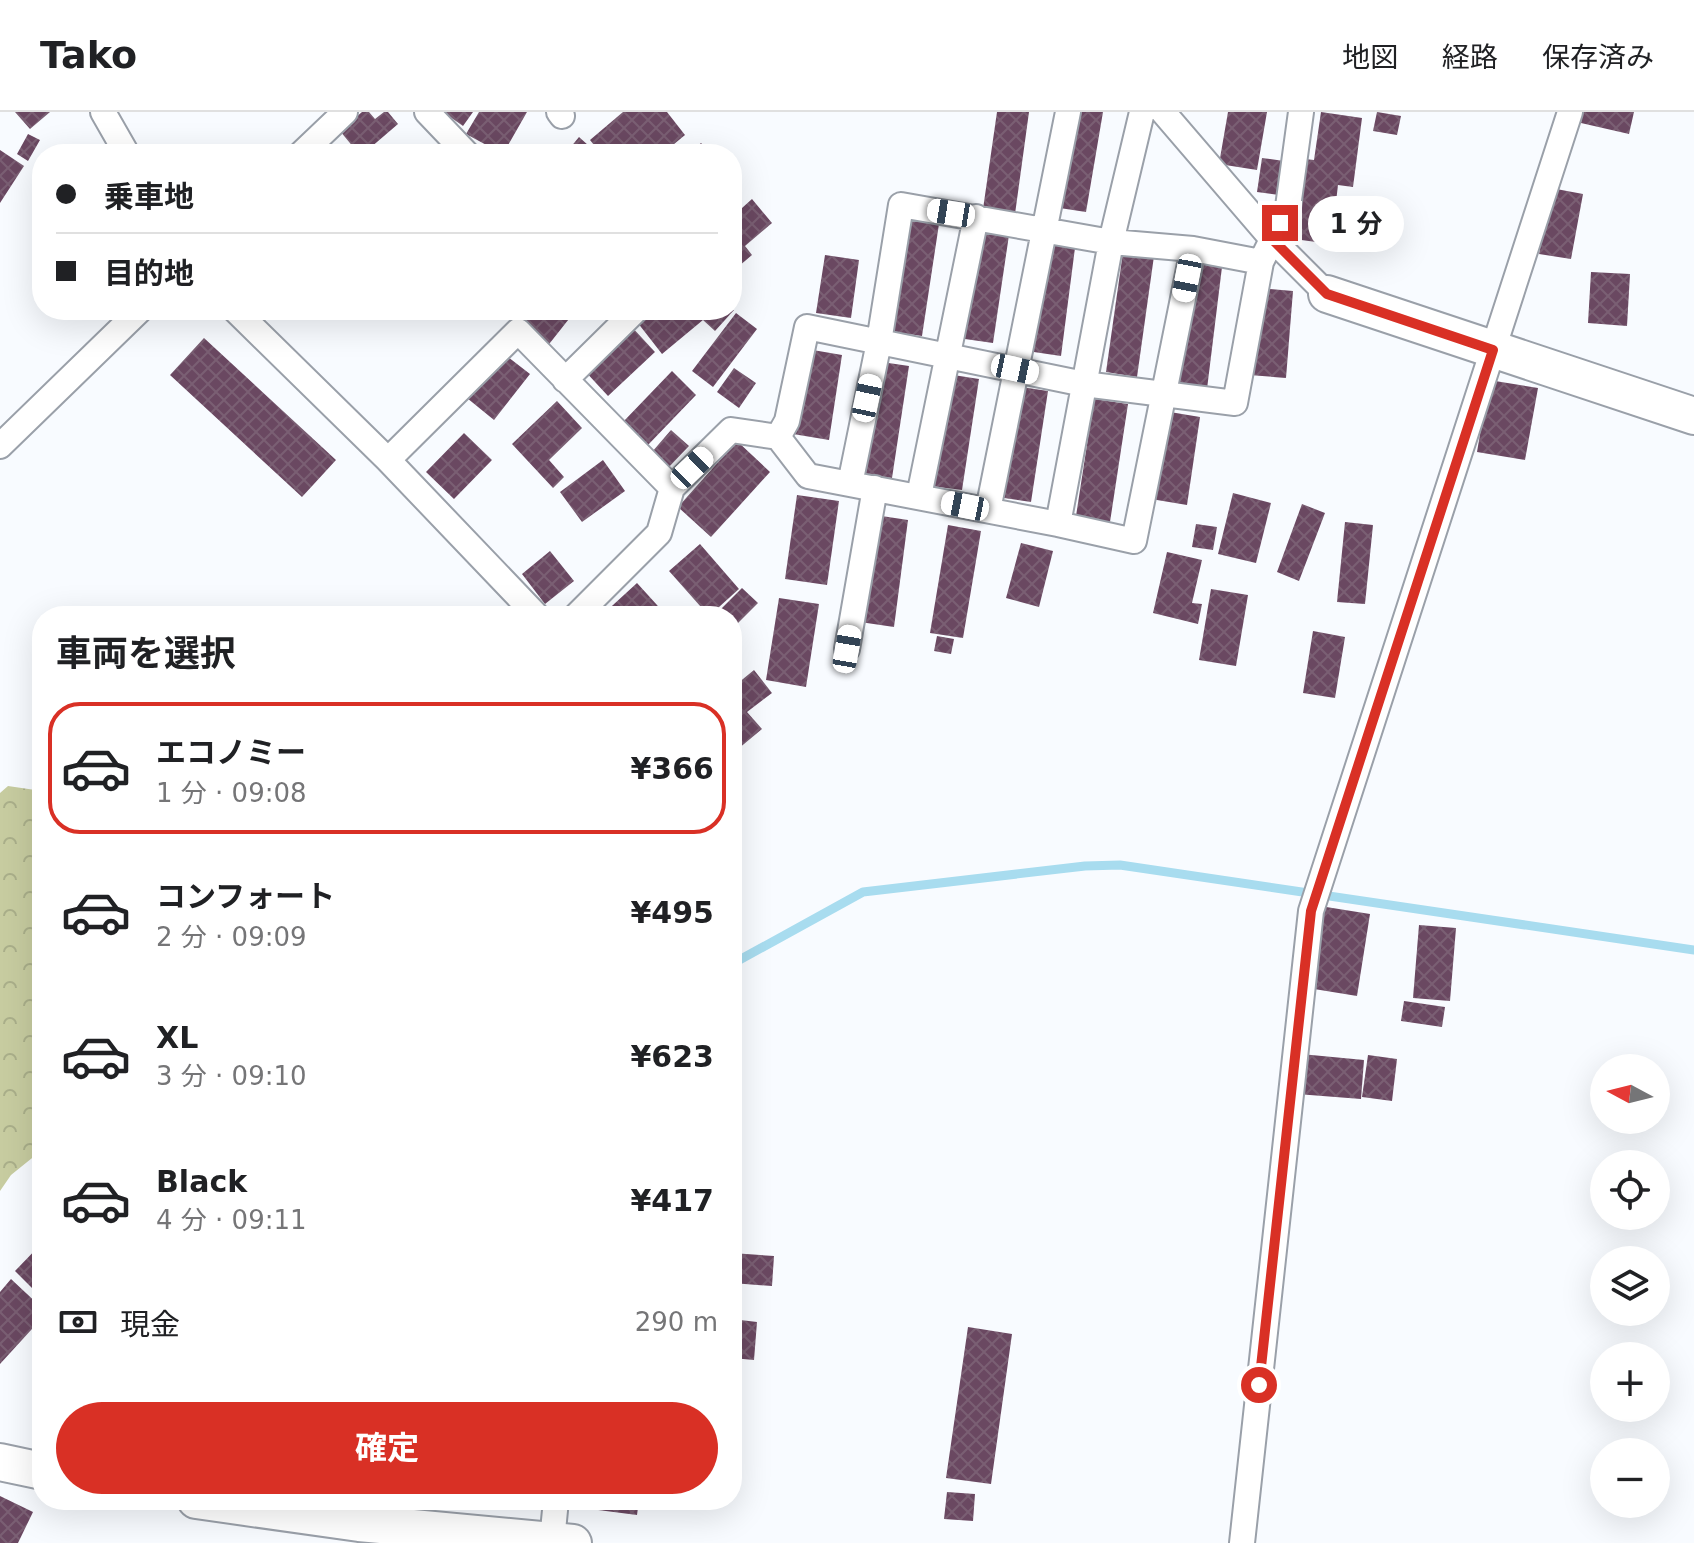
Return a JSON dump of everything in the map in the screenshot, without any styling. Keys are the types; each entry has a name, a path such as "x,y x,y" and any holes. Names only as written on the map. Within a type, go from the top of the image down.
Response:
{"street":[{"path":"103,112 121,144"},
{"path":"311,144 345,112"},
{"path":"427,112 457,144"},
{"path":"988,510 1068,112"},
{"path":"1058,524 1111,242 1142,112"},
{"path":"1163,112 1272,239 1327,294 1694,416"},
{"path":"778,437 787,421 807,327 1084,384 1235,403 1261,262 1288,207 1301,112"},
{"path":"1242,1543 1311,911 1570,112"},
{"path":"850,484 879,342 901,205 1111,242 1193,249 1261,262"},
{"path":"919,496 976,217"},
{"path":"586,606 659,533 672,488 731,430 778,437 808,476 1134,541 1193,249"},
{"path":"0,446 130,320"},
{"path":"245,320 388,460 527,606"},
{"path":"565,380 626,320"},
{"path":"388,460 518,331 672,488"},
{"path":"847,649 875,488"},
{"path":"0,1462 32,1469"},
{"path":"267,1510 359,1523 563,1542 558,1510"}],"green space":[{"path":"8,786 32,790 32,1158 11,1175 0,1191 0,793"}],"building":[{"path":"15,112 50,112 30,129"},
{"path":"362,112 369,112 375,119 388,112 398,124 375,144 351,144 340,131"},
{"path":"443,112 473,112 463,126"},
{"path":"479,112 527,112 509,144 484,144 466,134"},
{"path":"623,112 667,112 685,135 674,144 593,144 590,140"},
{"path":"997,112 1029,112 1015,214 983,209"},
{"path":"1069,112 1103,112 1086,212 1053,207"},
{"path":"1228,112 1267,112 1257,170 1219,164"},
{"path":"1321,112 1362,118 1353,187 1338,185 1331,244 1294,239 1305,159 1314,160"},
{"path":"1377,112 1401,116 1397,135 1373,131"},
{"path":"1583,112 1634,112 1629,134 1581,123"},
{"path":"28,134 40,140 38,144 32,144 28,161 17,154"},
{"path":"579,137 587,144 573,144"},
{"path":"0,150 24,166 0,203"},
{"path":"1262,158 1284,161 1279,195 1257,192"},
{"path":"1551,188 1583,194 1571,259 1539,254"},
{"path":"752,199 772,223 745,246 752,255 742,264 742,208"},
{"path":"904,218 939,224 922,336 886,331"},
{"path":"973,230 1009,235 993,343 958,338"},
{"path":"1042,243 1075,248 1061,356 1027,351"},
{"path":"1123,252 1154,256 1137,377 1106,372"},
{"path":"825,255 859,260 851,318 816,313"},
{"path":"1190,263 1222,267 1207,389 1175,385"},
{"path":"1591,272 1630,274 1627,326 1588,323"},
{"path":"1257,288 1293,291 1286,378 1249,375"},
{"path":"742,318 757,329 713,387 692,371 731,320"},
{"path":"520,320 568,320 546,348 517,324"},
{"path":"636,320 703,320 662,354"},
{"path":"703,320 725,320 715,331"},
{"path":"630,325 655,352 608,396 583,369"},
{"path":"204,338 336,460 302,497 170,375"},
{"path":"807,349 842,355 829,440 793,434"},
{"path":"503,353 530,374 494,420 467,398"},
{"path":"875,361 909,366 892,478 859,474"},
{"path":"734,368 756,383 739,408 717,392"},
{"path":"672,371 696,395 647,446 623,422"},
{"path":"947,374 979,379 962,490 930,486"},
{"path":"1489,380 1538,388 1525,460 1477,452"},
{"path":"1015,386 1048,391 1031,502 997,497"},
{"path":"1094,399 1128,404 1110,522 1076,516"},
{"path":"557,401 582,428 549,460 564,477 553,488 512,444"},
{"path":"1164,411 1200,417 1187,505 1151,499"},
{"path":"671,430 689,446 669,467 652,452"},
{"path":"464,433 492,460 454,499 426,472"},
{"path":"737,441 770,472 711,537 678,507"},
{"path":"603,460 625,491 582,522 560,492"},
{"path":"1233,493 1271,503 1256,563 1218,554"},
{"path":"797,495 839,501 827,585 785,579"},
{"path":"1302,504 1325,513 1299,581 1277,572"},
{"path":"875,515 908,520 894,627 860,622"},
{"path":"1345,522 1373,525 1365,604 1337,602"},
{"path":"1196,524 1217,527 1213,550 1192,547"},
{"path":"948,525 981,531 963,638 930,633"},
{"path":"1021,543 1053,551 1039,607 1006,598"},
{"path":"700,544 739,589 720,606 700,606 669,571"},
{"path":"550,551 574,581 545,604 522,574"},
{"path":"1167,552 1202,560 1192,603 1202,604 1198,624 1153,613"},
{"path":"637,583 658,606 612,606"},
{"path":"742,588 758,603 742,619 742,606 724,606"},
{"path":"1211,589 1248,595 1236,666 1199,660"},
{"path":"779,598 819,604 806,687 766,680"},
{"path":"1313,631 1345,637 1335,698 1303,693"},
{"path":"937,636 954,639 951,654 934,651"},
{"path":"754,670 772,693 747,712 762,729 742,746 742,680"},
{"path":"1320,906 1370,914 1357,996 1308,988"},
{"path":"1419,925 1456,928 1450,1001 1413,998"},
{"path":"1404,1001 1445,1007 1442,1027 1401,1021"},
{"path":"1301,1054 1364,1060 1361,1099 1297,1094"},
{"path":"1368,1055 1397,1059 1392,1101 1362,1097"},
{"path":"32,1253 32,1288 15,1271"},
{"path":"742,1254 774,1256 772,1286 742,1284"},
{"path":"11,1279 32,1299 32,1329 0,1364 0,1292"},
{"path":"742,1320 757,1322 754,1360 742,1359"},
{"path":"968,1327 1012,1334 991,1484 946,1478"},
{"path":"947,1492 975,1494 973,1521 944,1519"},
{"path":"0,1496 33,1512 18,1543 0,1543"},
{"path":"598,1510 638,1510 637,1515"}],"waterway":[{"path":"742,959 863,892 1085,866 1120,865 1694,950"}],"route":[{"path":"1259,1385 1311,911 1493,350 1327,294 1272,239 1280,223"}]}
